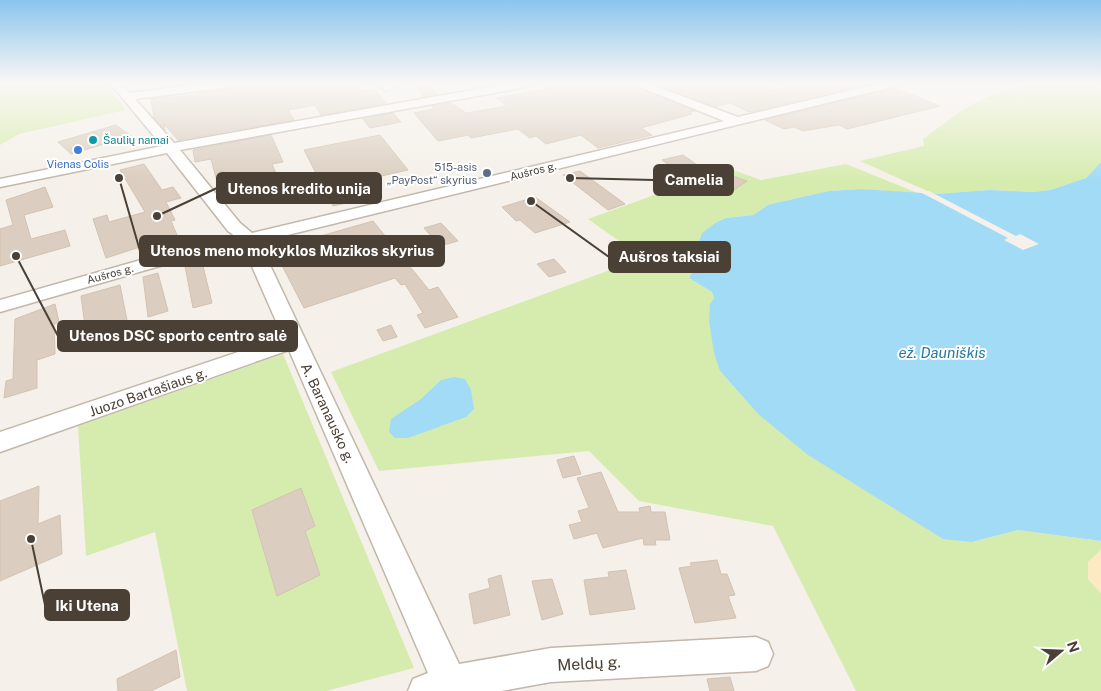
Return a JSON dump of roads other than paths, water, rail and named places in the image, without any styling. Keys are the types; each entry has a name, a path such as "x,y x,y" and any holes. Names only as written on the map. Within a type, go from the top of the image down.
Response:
{"street":[{"name":"A. Baranausko g.","path":"143,116 198,180 234,227 249,239 295,340 443,688"},
{"path":"0,183 68,168 350,116"},
{"path":"724,116 739,122"},
{"name":"Aušros g.","path":"0,306 154,262 763,116"},
{"name":"Juozo Bartašiaus g.","path":"0,442 295,340"},
{"name":"Meldų g.","path":"443,688 551,665 756,654"}],"water":[{"name":"ež. Dauniškis","path":"1101,162 1101,541 1018,530 972,542 943,539 808,455 758,414 720,371 714,353 709,321 710,304 714,298 712,292 689,278 697,262 698,245 702,233 717,222 726,218 753,215 768,205 829,191 861,189 937,194 989,190 1033,192 1050,190 1086,178"},
{"path":"454,377 465,379 471,390 474,409 466,417 408,438 395,438 389,432 391,419 421,399 441,380"}],"place":[{"name":"Šaulių namai","path":"93,140"},
{"name":"Vienas Colis","path":"78,150"},
{"name":"515-asis „PayPost“ skyrius","path":"487,173"},
{"name":"Utenos meno mokyklos Muzikos skyrius","path":"119,178"},
{"name":"Camelia","path":"570,178"},
{"name":"Aušros taksiai","path":"531,201"},
{"name":"Utenos kredito unija","path":"157,216"},
{"name":"Utenos DSC sporto centro salė","path":"16,256"},
{"name":"Iki Utena","path":"31,539"}]}
